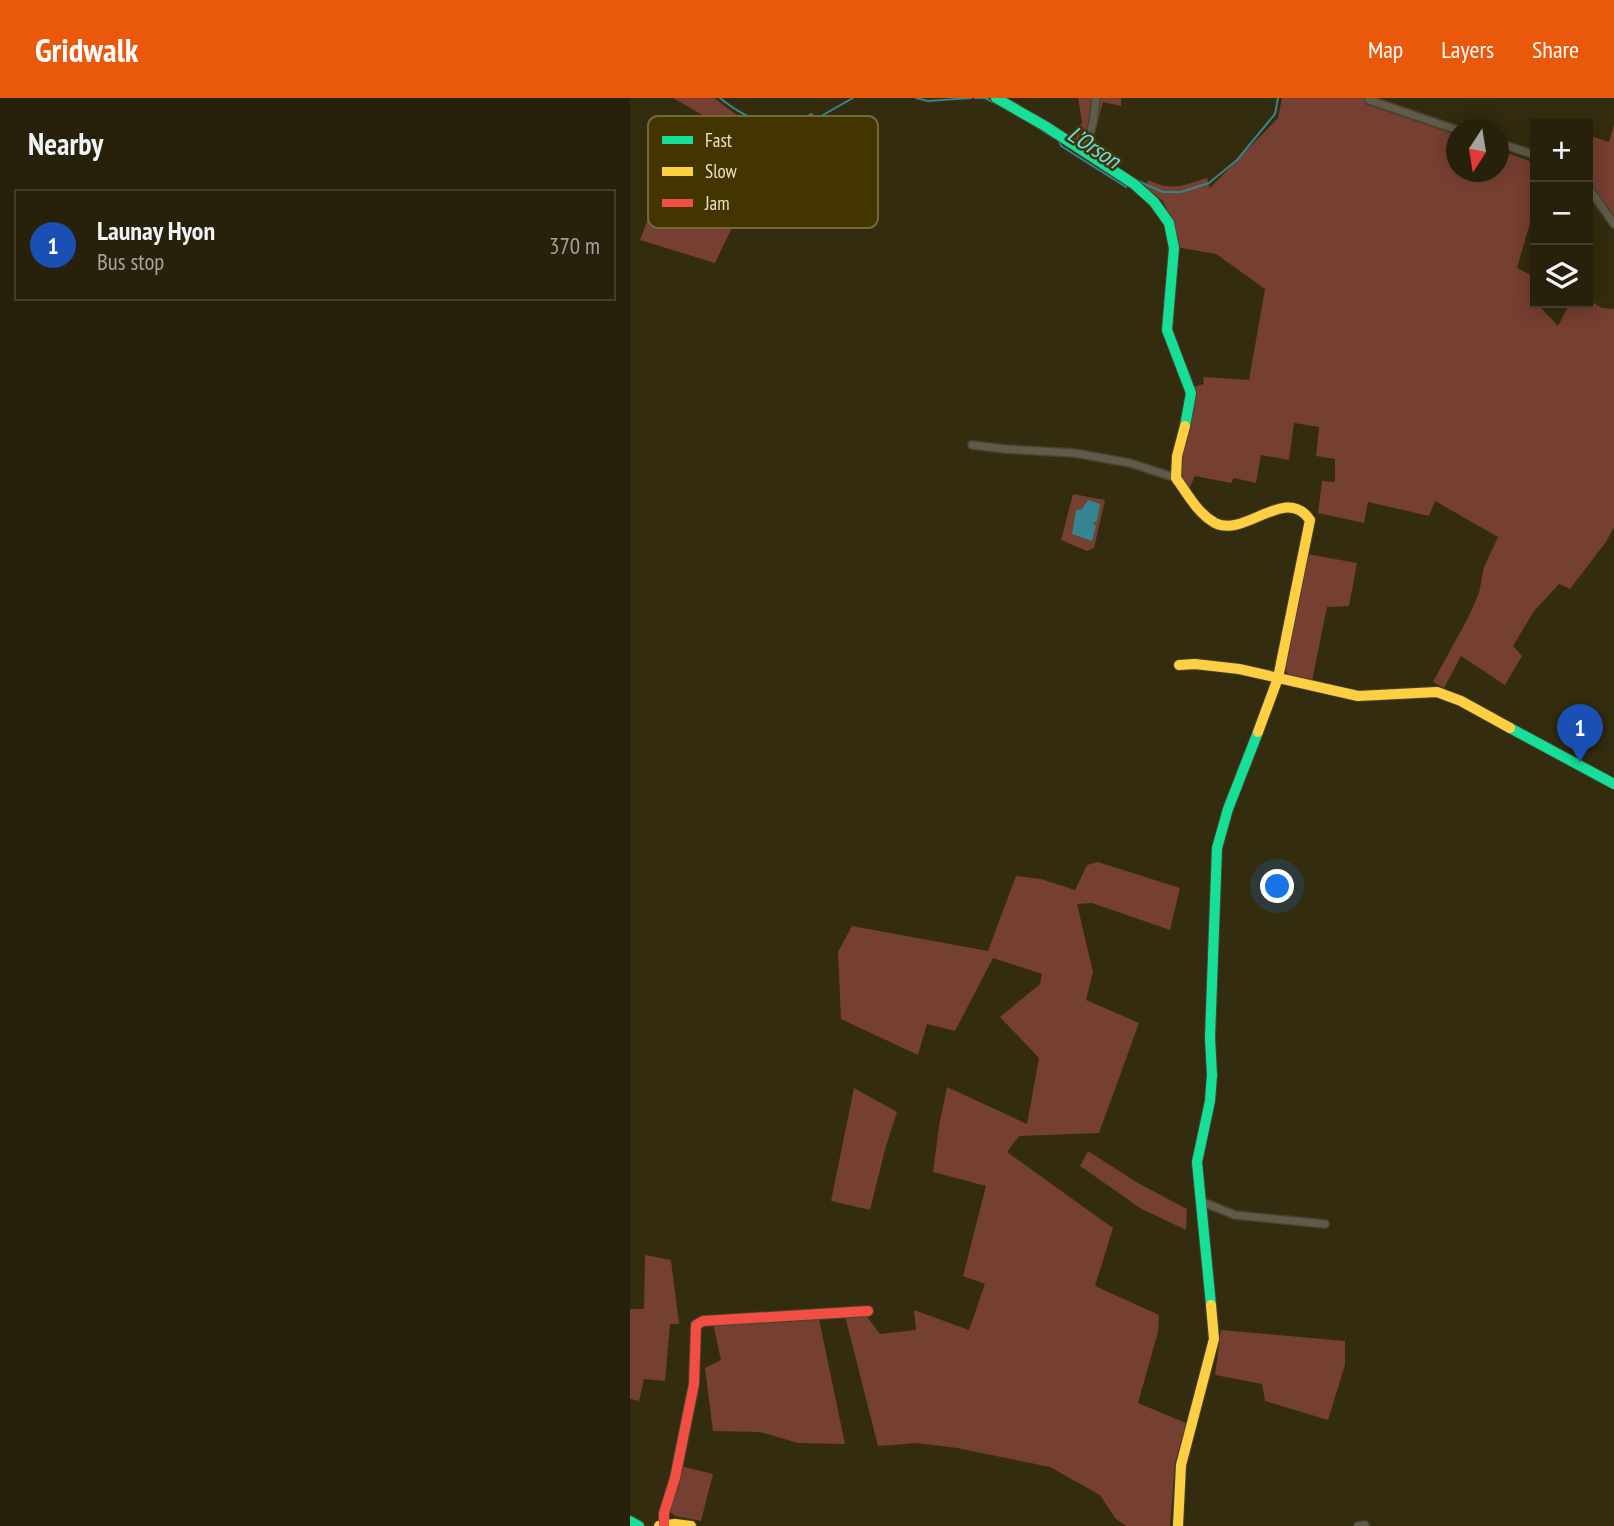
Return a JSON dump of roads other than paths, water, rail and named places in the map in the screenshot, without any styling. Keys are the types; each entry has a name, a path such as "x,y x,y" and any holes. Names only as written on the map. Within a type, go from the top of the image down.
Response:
{"street":[{"path":"996,98 1045,126 1130,182 1154,202 1169,223 1174,248 1167,330 1191,393 1191,404 1177,451 1176,478"},
{"path":"1084,153 1095,115 1096,98"},
{"path":"1369,98 1446,126"},
{"path":"1509,146 1530,153"},
{"path":"1593,194 1614,224"},
{"path":"972,445 1074,453 1130,463 1176,478 1207,517 1228,527 1284,508 1297,507 1308,514 1310,520 1278,678 1228,809 1217,848 1210,1038 1212,1075 1210,1101 1197,1162 1214,1339 1181,1465 1178,1526"},
{"path":"1179,665 1239,669 1358,696 1437,692 1461,701 1614,784"},
{"path":"1200,1201 1234,1215 1325,1224"},
{"path":"691,1526 661,1525 675,1478 694,1384 696,1325 703,1321 868,1311"},
{"path":"630,1521 639,1526"},
{"path":"1359,1526 1366,1525"}],"water":[{"path":"1088,500 1100,504 1097,521 1093,523 1096,526 1092,541 1072,534 1076,510 1082,509"}],"waterway":[{"name":"L’Orson","path":"720,98 748,116"},
{"name":"L’Orson","path":"821,116 853,98"},
{"name":"L’Orson","path":"916,98 928,101 971,98"},
{"name":"L’Orson","path":"975,98 985,98 997,104"},
{"name":"L’Orson","path":"1136,180 1163,192 1181,192 1209,183 1237,160 1275,114 1278,98"},
{"name":"L’Orson","path":"808,116 812,114"},
{"name":"L’Orson","path":"1032,124 1054,138"},
{"name":"L’Orson","path":"1059,141 1061,146 1126,187 1127,185"}],"place":[{"name":"Launay Hyon","path":"1580,762"}]}
